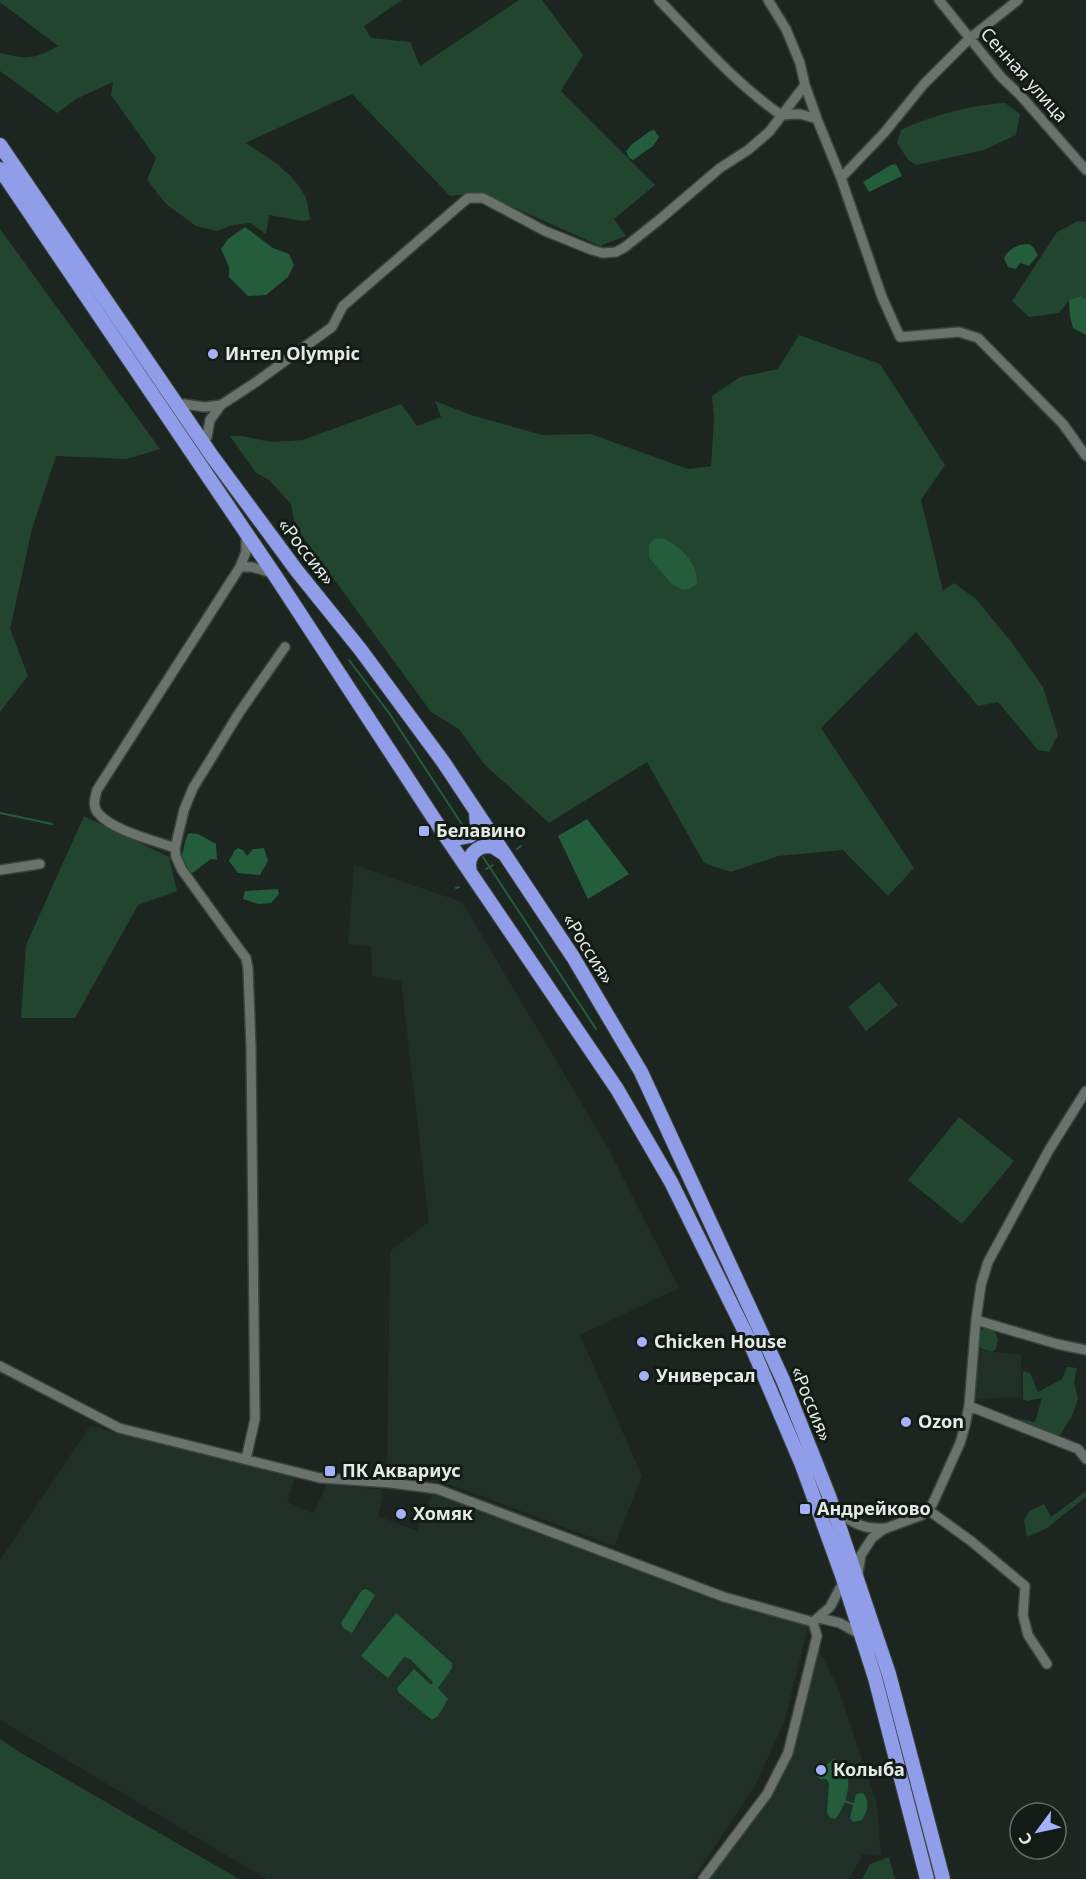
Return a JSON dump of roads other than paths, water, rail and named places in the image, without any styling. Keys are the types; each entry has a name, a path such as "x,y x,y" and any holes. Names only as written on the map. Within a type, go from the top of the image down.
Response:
{"highway":[{"name":"«Россия»","path":"0,145 212,456 297,571 394,695 475,808 573,957 641,1072 783,1380 829,1496 889,1674 943,1879"},
{"name":"«Россия»","path":"0,169 246,532 444,834 617,1089 671,1182 738,1318 802,1465 846,1588 883,1708 927,1879"},
{"path":"160,380 184,404 291,551 297,571"},
{"path":"444,834 455,839 470,836 477,823 475,808"},
{"path":"470,872 470,857 480,847 495,847 505,854"},
{"path":"738,1318 742,1340 796,1467 840,1588 869,1680 883,1708"}],"street":[{"path":"659,0 764,104 781,115 800,114 817,119"},
{"path":"768,0 786,29 800,63 817,119 841,178 882,297 900,337 959,332 978,338 1063,424 1086,456"},
{"name":"Сенная улица","path":"939,0 1001,77 1020,95 1086,170"},
{"path":"841,178 884,133 924,84 969,39 1018,0"},
{"path":"207,437 210,420 220,405 332,327 343,306 468,198 483,198 545,231 592,250 603,253 615,252 769,132 805,85"},
{"path":"184,404 204,407 220,405"},
{"path":"175,848 118,827 97,812 94,803 97,790 240,567 247,548 246,532"},
{"path":"240,567 257,567 276,577"},
{"path":"246,1459 255,1419 248,968 246,958 182,870 175,848 184,810 201,773 285,647"},
{"path":"0,870 40,864"},
{"path":"860,1585 858,1570 862,1552 872,1538 887,1528 919,1516 933,1503 960,1443 969,1406 981,1285 992,1253 1049,1150 1086,1091"},
{"path":"976,1320 1057,1344 1086,1350"},
{"path":"0,1366 118,1428 320,1478 437,1489 724,1597 816,1620 840,1623 854,1631"},
{"path":"969,1406 1078,1449 1086,1459"},
{"path":"829,1496 837,1509 851,1521 869,1528 887,1528"},
{"path":"928,1510 972,1541 1025,1586 1023,1616 1028,1635 1047,1664"},
{"path":"702,1879 766,1794 788,1753 817,1636 816,1620 834,1602 840,1588"}],"waterway":[{"path":"349,660 389,713 463,826"},
{"path":"0,813 52,824"},
{"path":"517,849 521,846"},
{"path":"483,857 596,1029"},
{"path":"486,869 493,865"},
{"path":"844,1801 853,1804"}],"place":[{"name":"Интел Olympic","path":"213,354"},
{"name":"Белавино","path":"424,831"},
{"name":"Chicken House","path":"642,1342"},
{"name":"Универсал","path":"644,1376"},
{"name":"Ozon","path":"906,1422"},
{"name":"ПК Аквариус","path":"330,1471"},
{"name":"Андрейково","path":"805,1509"},
{"name":"Хомяк","path":"401,1514"},
{"name":"Колыба","path":"821,1770"}]}
